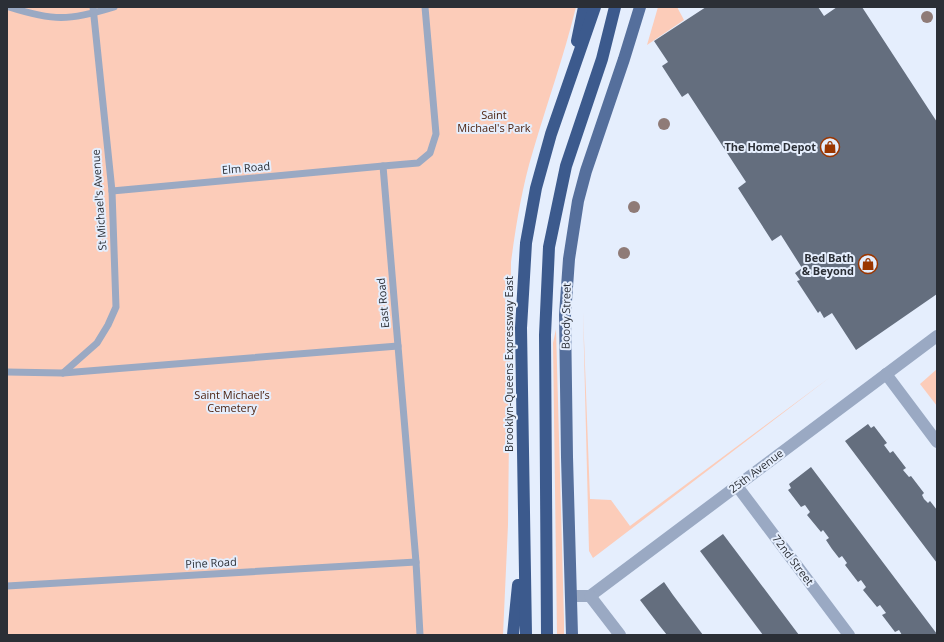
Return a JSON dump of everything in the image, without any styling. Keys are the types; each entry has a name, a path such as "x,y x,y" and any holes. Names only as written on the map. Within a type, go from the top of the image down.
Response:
{"highway":[{"path":"565,96 584,7"},
{"name":"Brooklyn-Queens Expressway East","path":"526,635 523,532 521,328 523,272 526,243 536,188 551,134 594,7"},
{"path":"547,635 545,335 549,247 566,166 602,59 615,7"},
{"path":"513,635 523,532"}],"main road":[{"name":"Boody Street","path":"572,635 567,457 566,287 578,201 586,172 640,7"}],"street":[{"name":"25th Avenue","path":"590,596 937,336"},
{"path":"886,374 937,442"},
{"name":"72nd Street","path":"737,486 849,635"},
{"path":"572,596 590,596 620,635"}],"lane":[{"path":"9,7 38,16 65,19 93,10 114,7"},
{"path":"382,166 418,163 430,153 436,134 425,7"},
{"name":"St Michael's Avenue","path":"63,373 97,343 108,325 116,307 112,191 93,10"},
{"name":"Elm Road","path":"112,191 382,166"},
{"name":"East Road","path":"382,166 416,562 420,635"},
{"path":"7,372 63,373 398,346"},
{"name":"Pine Road","path":"7,586 416,562"}],"green space":[{"name":"Saint Michael’s Cemetery","path":"7,7 576,7 529,165 520,206 511,262 508,525 503,635 7,635"},
{"path":"658,7 677,7 684,20 647,45"},
{"path":"583,312 590,499 611,500 630,526 829,378 593,558 589,551"},
{"path":"556,329 564,635 557,635 553,343"},
{"path":"937,369 937,406 920,384"}],"building":[{"name":"The Home Depot","path":"706,7 818,7 824,16 837,7 862,7 937,122 937,294 856,350 832,313 824,318 820,311 818,313 797,281 800,280 795,273 802,268 781,235 772,241 738,188 746,182 688,93 682,97 662,66 668,62 654,41"},
{"path":"868,424 871,428 874,426 887,443 884,445 890,453 893,451 906,468 903,470 909,477 911,476 924,493 922,495 924,499 928,503 930,501 937,510 937,563 845,441"},
{"path":"811,467 937,635 902,635 899,630 895,632 882,615 886,613 880,605 877,607 863,590 866,587 861,580 858,582 845,565 847,563 842,556 839,558 832,549 826,540 829,538 823,530 821,532 807,515 810,512 805,505 801,507 788,490 791,488 789,484"},
{"path":"723,534 799,635 763,635 700,551"},
{"path":"664,582 703,635 667,635 640,600"}],"place":[{"name":"The Home Depot","path":"830,147"},
{"name":"Bed Bath & Beyond","path":"868,264"}],"park label":[{"name":"Saint Michael's Park","path":"494,121"}]}
